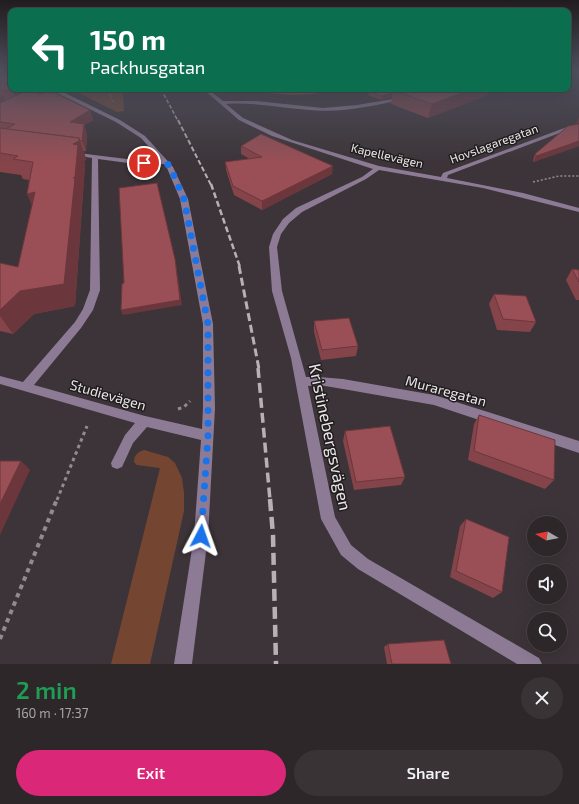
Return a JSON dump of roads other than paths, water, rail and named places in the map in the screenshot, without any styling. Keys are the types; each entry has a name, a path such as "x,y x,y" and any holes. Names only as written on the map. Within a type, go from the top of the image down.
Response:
{"street":[{"path":"77,101 118,121 142,137 170,167 184,199 208,324 208,436 201,536 183,664"},
{"name":"Kapellevägen","path":"219,101 241,118 274,135 354,161 378,168 510,192 579,210"},
{"path":"222,104 243,102 327,109 388,101"},
{"name":"Hovslagaregatan","path":"443,179 445,174 569,128 579,126"},
{"path":"67,152 144,163 166,162"},
{"path":"26,387 78,325 88,310 95,290 95,157"},
{"name":"Kristinebergsvägen","path":"378,168 364,178 299,210 286,221 277,234 273,247 278,291 302,382 328,519 346,550 364,564 532,664"},
{"name":"Studievägen","path":"0,380 145,421 208,436"},
{"name":"Muraregatan","path":"302,382 319,380 434,400 579,446"},
{"path":"117,462 129,439 145,421"}],"railway":[{"path":"167,101 178,121"},
{"path":"178,120 211,185"},
{"path":"211,184 240,267"},
{"path":"239,266 259,369"},
{"path":"258,368 270,500"},
{"path":"270,499 273,535 276,664"}]}
